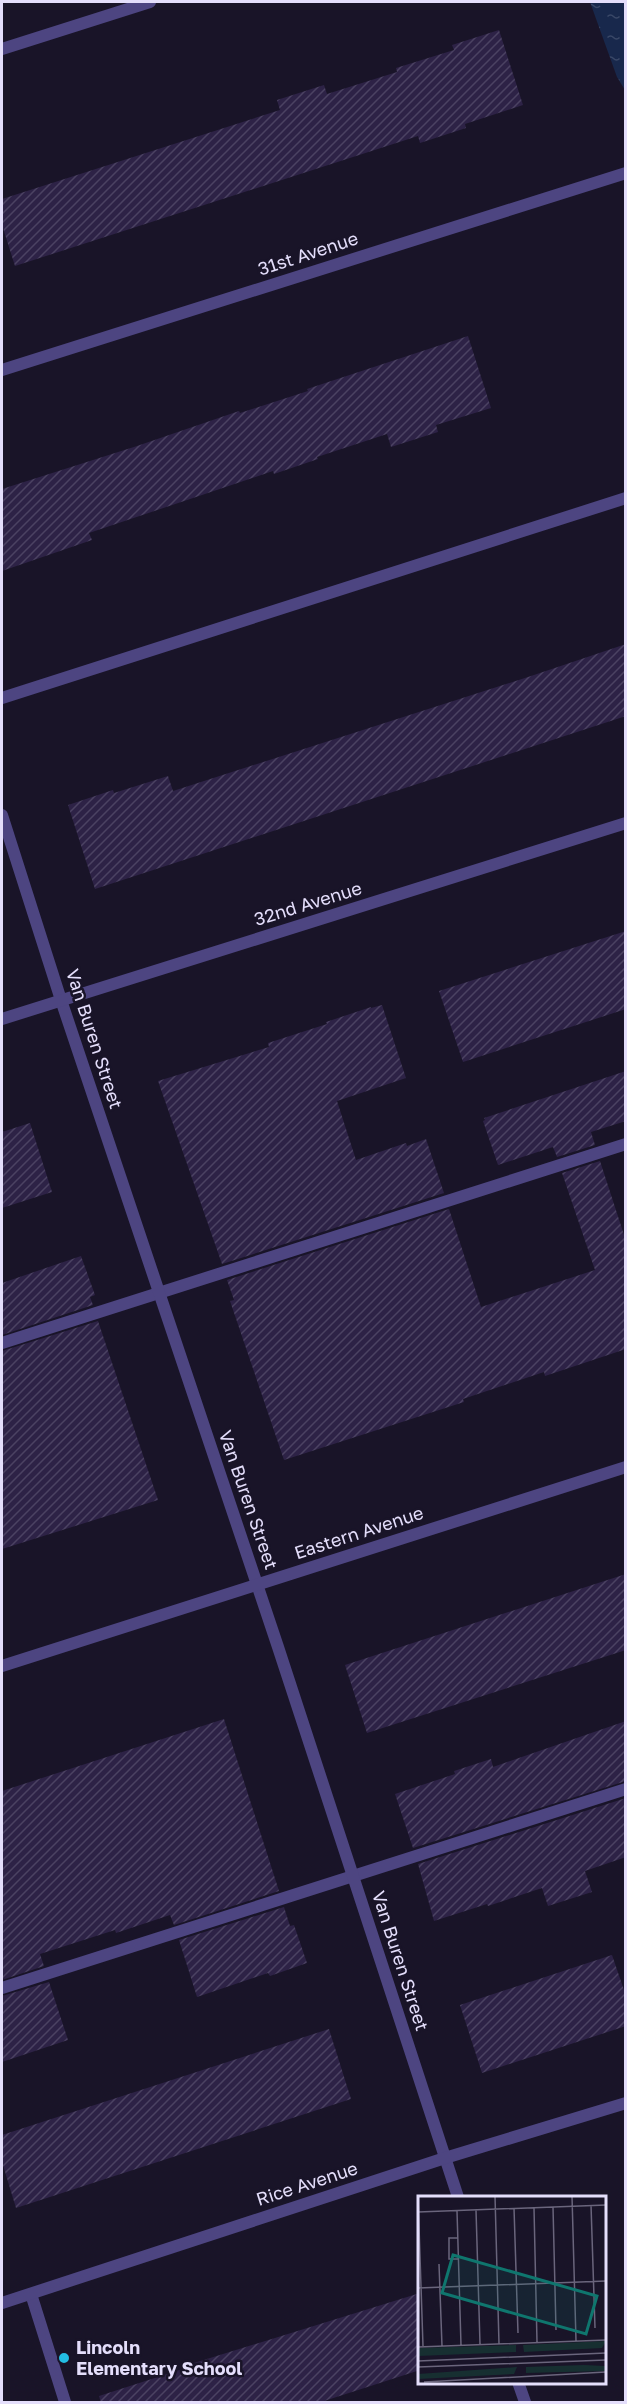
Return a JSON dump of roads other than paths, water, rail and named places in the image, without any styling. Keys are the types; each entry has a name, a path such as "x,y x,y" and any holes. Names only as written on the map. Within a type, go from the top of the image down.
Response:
{"street":[{"path":"2,49 150,2"},
{"name":"31st Avenue","path":"2,370 626,172"},
{"path":"2,698 626,498"},
{"name":"Van Buren Street","path":"2,815 61,1000 258,1585 458,2196"},
{"name":"32nd Avenue","path":"2,1019 626,823"},
{"path":"2,1343 626,1144"},
{"name":"Eastern Avenue","path":"2,1666 626,1467"},
{"path":"2,1988 626,1789"},
{"name":"Rice Avenue","path":"2,2303 445,2158 626,2103"},
{"path":"31,2294 65,2403"},
{"path":"518,2383 525,2403"}],"water":[{"path":"590,2 625,2 625,90 617,77"}],"place":[{"name":"Lincoln Elementary School","path":"64,2358"}]}
